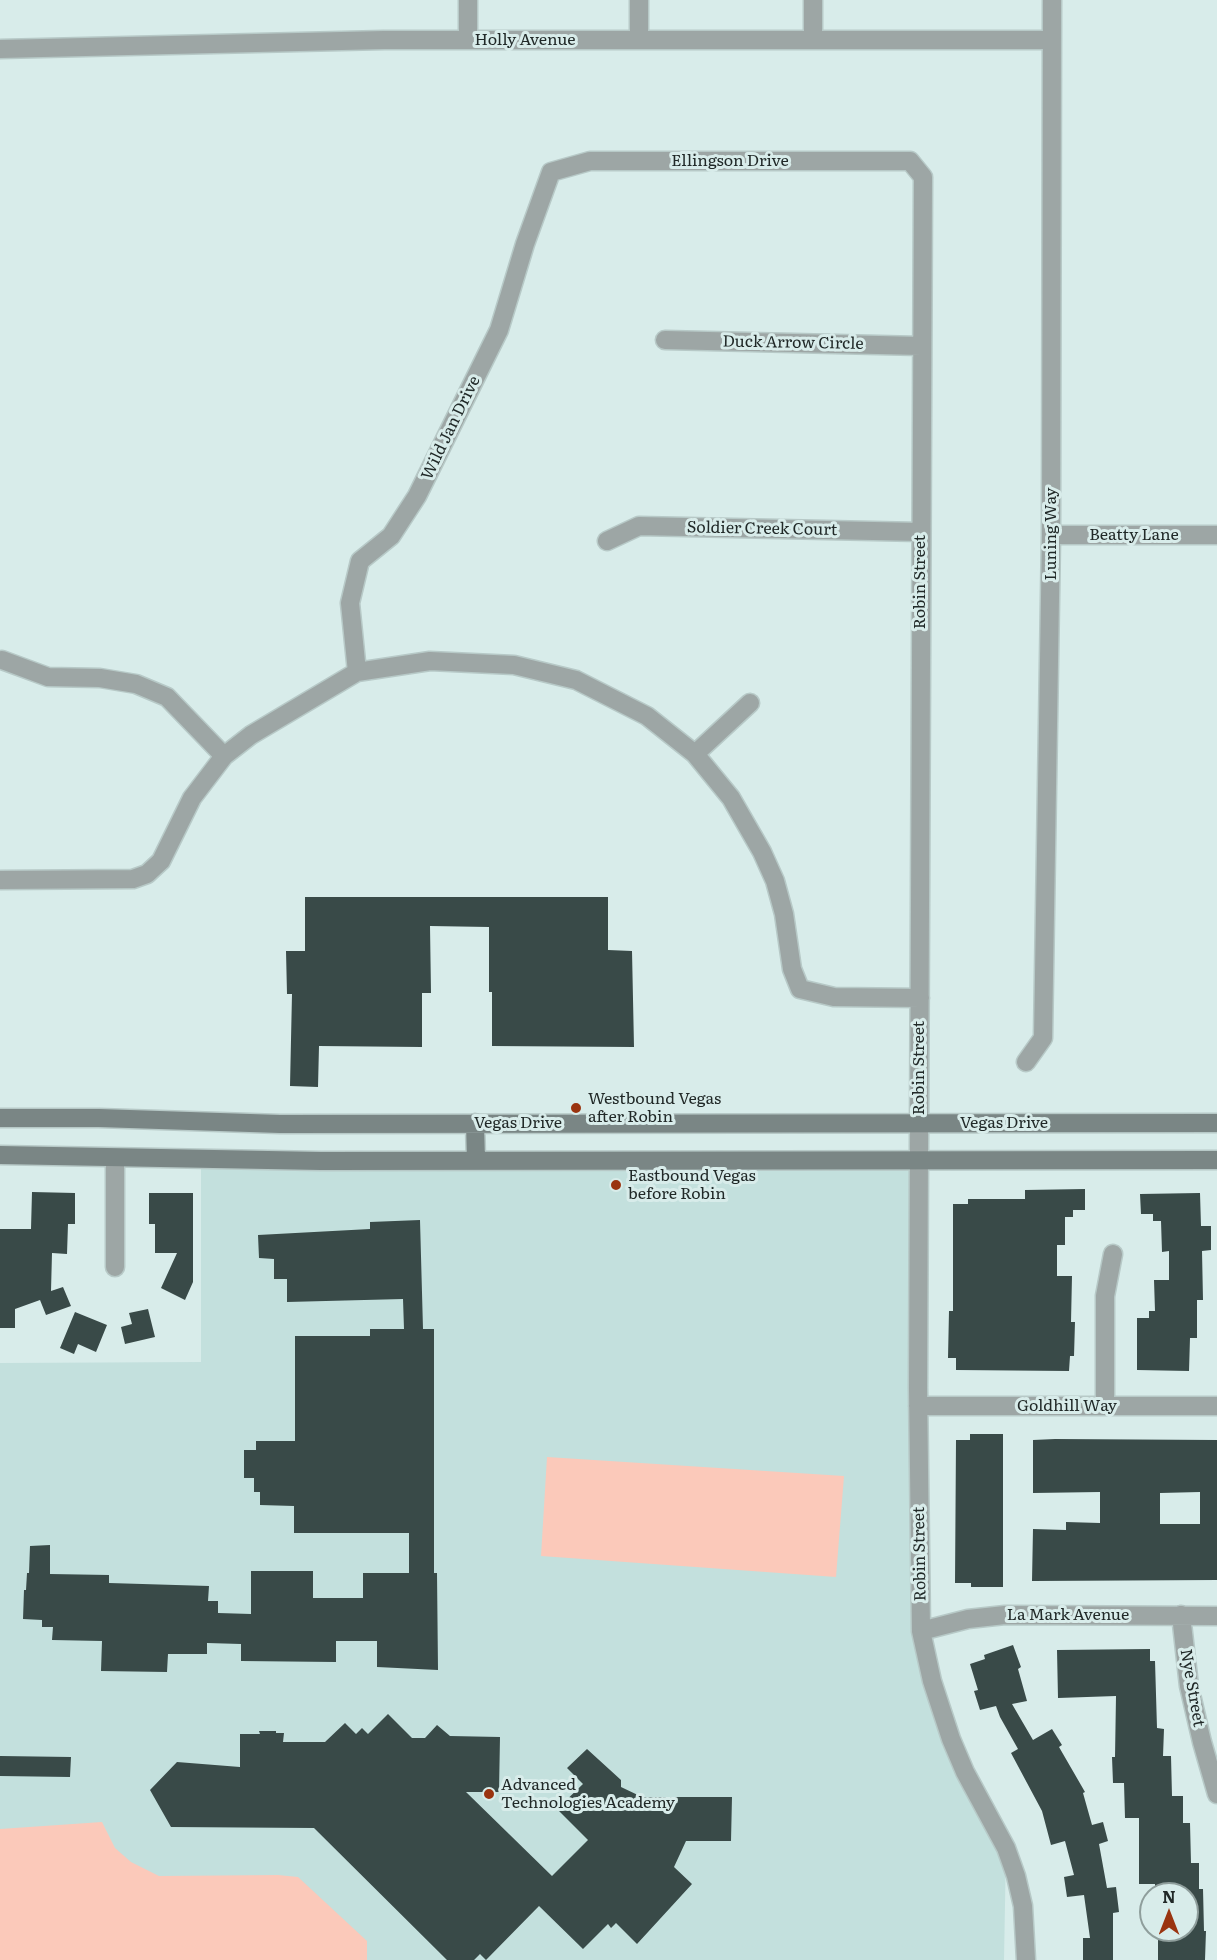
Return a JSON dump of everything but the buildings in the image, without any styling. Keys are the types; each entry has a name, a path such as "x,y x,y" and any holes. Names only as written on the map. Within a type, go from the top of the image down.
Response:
{"main road":[{"name":"Vegas Drive","path":"0,1118 99,1118 280,1124 1217,1123"},
{"path":"475,1123 476,1161"},
{"path":"0,1155 310,1161 1217,1160"}],"street":[{"path":"468,0 468,40"},
{"path":"639,0 639,39"},
{"path":"813,0 813,39"},
{"name":"Luning Way","path":"1026,1062 1043,1038 1051,535 1052,0"},
{"name":"Holly Avenue","path":"0,49 468,40 1051,39"},
{"name":"Ellingson Drive","path":"551,172 590,161 910,161"},
{"name":"Robin Street","path":"910,161 923,177 918,1406 921,1631 932,1681 951,1739 965,1772 1006,1848 1016,1876 1023,1906 1026,1960"},
{"name":"Wild Jan Drive","path":"357,672 350,603 360,561 391,536 417,496 489,351 499,330 525,244 551,172"},
{"name":"Duck Arrow Circle","path":"665,340 921,346"},
{"name":"Soldier Creek Court","path":"607,541 639,526 920,532"},
{"name":"Beatty Lane","path":"1051,535 1217,535"},
{"path":"2,660 48,677 100,678 136,684 167,697 224,756"},
{"path":"0,880 133,879 147,874 161,861 192,798 224,756 251,735 357,672 430,661 514,665 576,680 647,716 695,754 731,798 762,852 775,881 784,914 792,969 800,989 834,997 920,998"},
{"path":"695,754 750,703"},
{"path":"115,1158 115,1268"},
{"path":"1105,1406 1105,1296 1113,1254"},
{"name":"Goldhill Way","path":"918,1406 1217,1406"},
{"name":"La Mark Avenue","path":"921,1631 968,1619 1005,1615 1217,1616"},
{"name":"Nye Street","path":"1181,1616 1189,1686 1217,1794"}],"shaded area":[{"path":"201,1160 919,1160 918,1406 932,1681 1006,1848 1004,1960 0,1960 0,1363 201,1362"},
{"path":"547,1457 844,1476 836,1577 541,1556"},
{"path":"102,1822 115,1848 131,1862 159,1876 278,1875 298,1877 367,1941 367,1960 0,1960 0,1829"}],"place":[{"name":"Westbound Vegas after Robin","path":"576,1108"},
{"name":"Eastbound Vegas before Robin","path":"616,1185"},
{"name":"Advanced Technologies Academy","path":"489,1794"}]}
